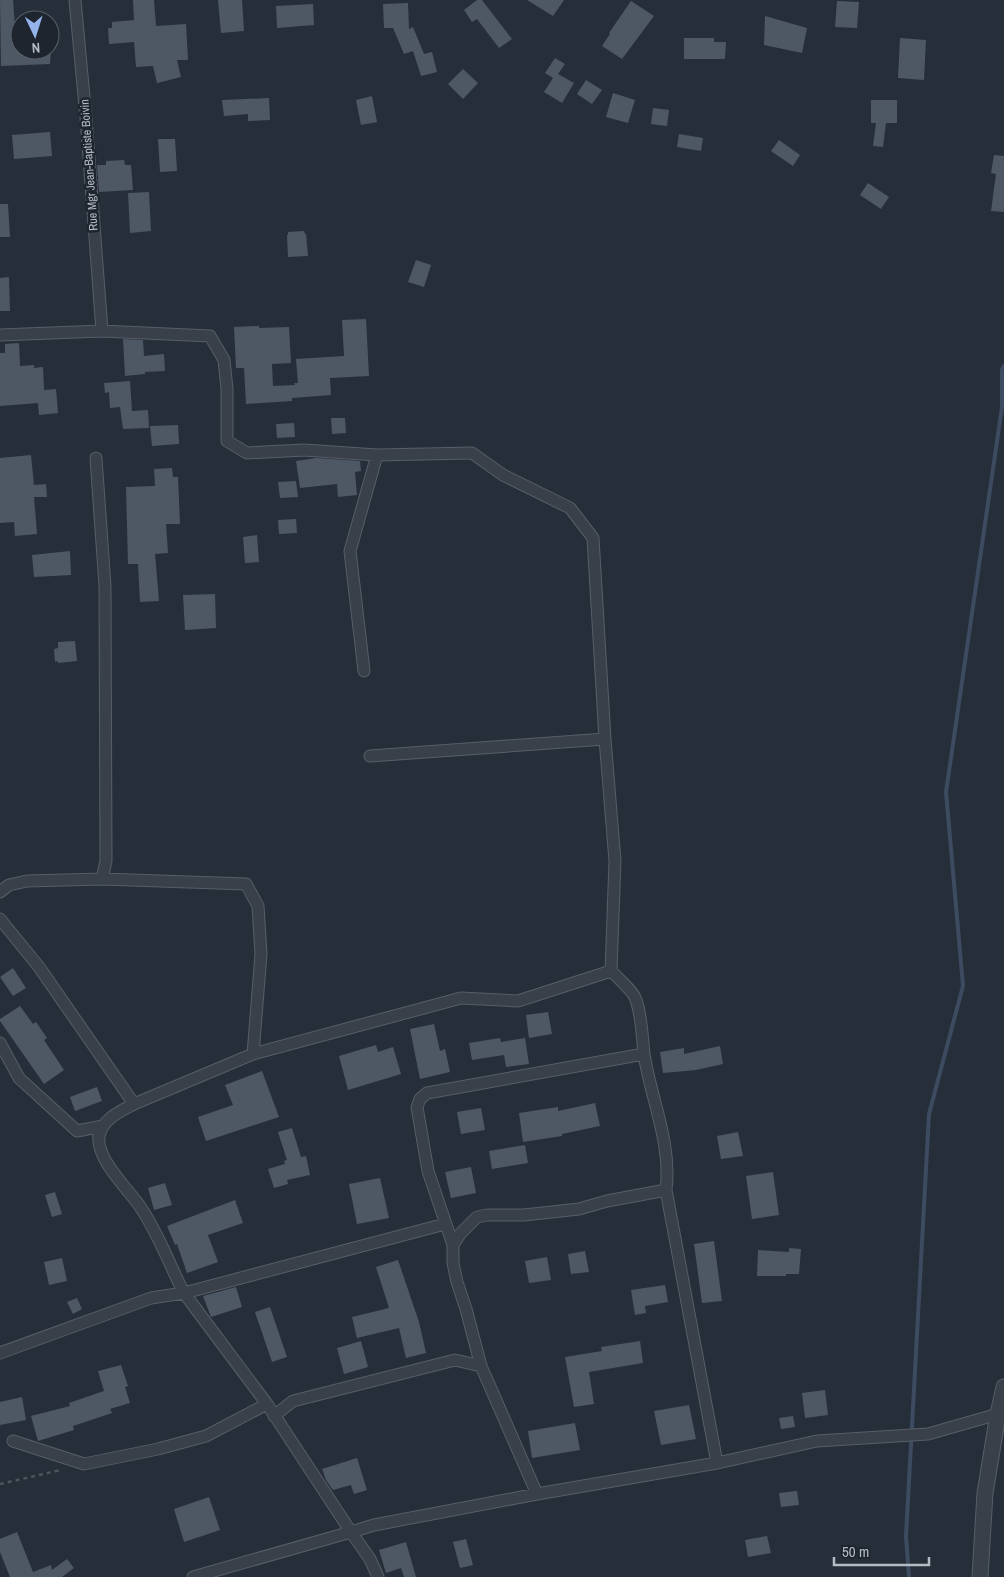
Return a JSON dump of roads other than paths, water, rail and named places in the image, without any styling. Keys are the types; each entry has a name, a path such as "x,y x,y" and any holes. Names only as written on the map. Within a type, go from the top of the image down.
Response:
{"street":[{"name":"Rue Mgr Jean-Baptiste Boivin","path":"75,0 102,330"},
{"path":"0,334 102,330 210,336 224,360 227,390 228,441 247,453 304,450 377,455 472,453 503,475 570,508 593,538 605,739 615,861 611,971 636,998 642,1026 644,1054 660,1121 667,1163 666,1190 717,1463"},
{"path":"364,672 350,551 377,455"},
{"path":"96,458 104,586 106,861 102,879"},
{"path":"370,756 605,739"},
{"path":"0,892 8,885 27,881 102,879 246,884 258,906 261,954 252,1054"},
{"path":"0,919 39,967 134,1104"},
{"path":"378,1577 370,1558 267,1404 184,1293 168,1257 139,1205 116,1179 100,1148 99,1136 103,1126 116,1114 134,1104 252,1054 461,998 518,1001 611,971"},
{"path":"0,1043 19,1078 77,1131 103,1126"},
{"path":"537,1494 481,1366 457,1282 453,1264 453,1245 428,1171 417,1106 420,1099 427,1093 644,1054"},
{"path":"453,1245 460,1234 477,1217 579,1210 607,1201 666,1190"},
{"path":"0,1353 150,1298 184,1293 445,1224"},
{"path":"274,1416 293,1401 455,1360 481,1366"},
{"path":"980,1577 985,1493 1004,1387"},
{"path":"13,1441 84,1464 158,1449 206,1436 267,1404"},
{"path":"193,1577 374,1525 537,1494 717,1463 817,1441 928,1434 998,1414"}],"waterway":[{"path":"909,1577 906,1536 929,1114 963,986 946,792 1002,407 1002,370 1004,366"}]}
